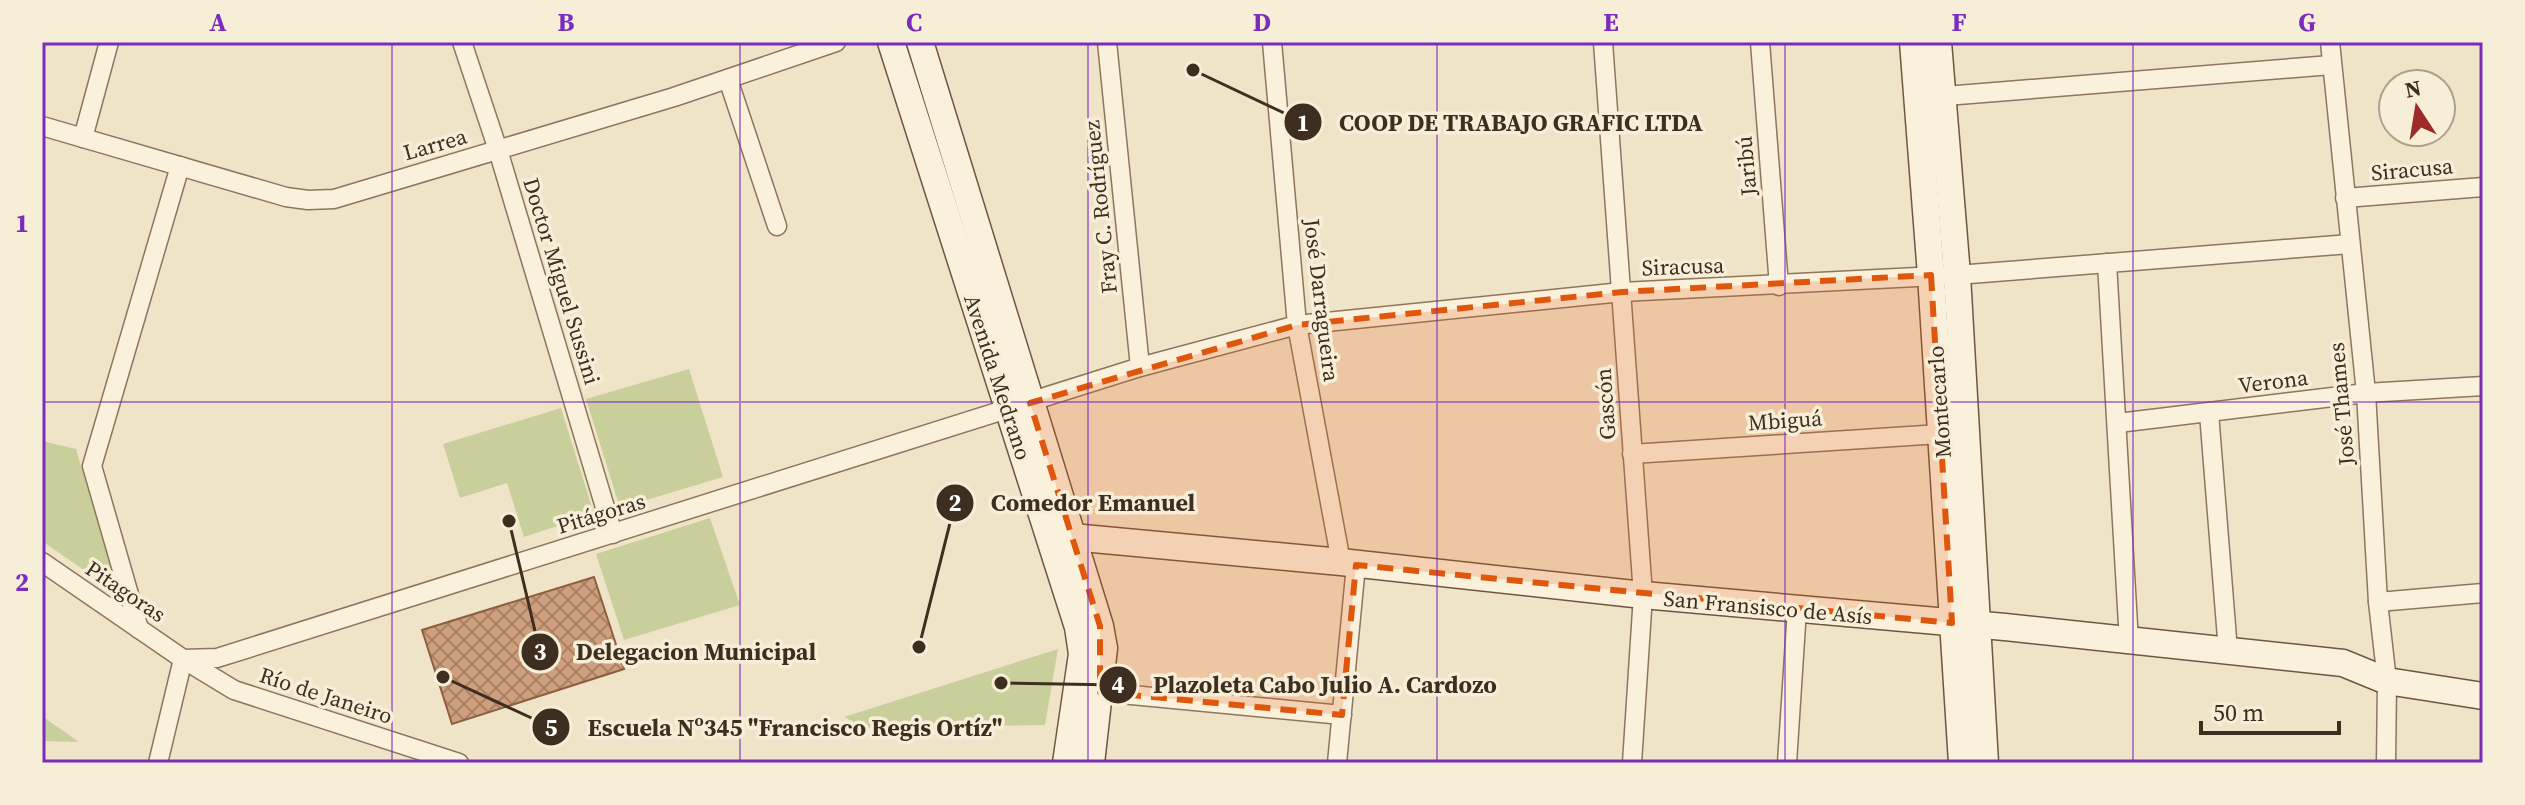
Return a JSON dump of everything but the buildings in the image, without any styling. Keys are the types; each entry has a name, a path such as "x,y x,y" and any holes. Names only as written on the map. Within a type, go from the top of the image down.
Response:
{"main road":[{"name":"Avenida Medrano","path":"891,42 1020,407 1061,537 1100,626 1104,648 1091,763"},
{"name":"Avenida Medrano","path":"920,42 1020,407"},
{"name":"Montecarlo","path":"1913,42 1930,97 1944,275 1979,625 1985,763"},
{"name":"Montecarlo","path":"1930,97 1938,42"},
{"name":"Montecarlo","path":"1944,275 1940,434 1962,763"},
{"name":"Avenida Medrano","path":"1061,537 1082,654 1066,763"},
{"name":"San Fransisco de Asís","path":"1061,537 2343,663 2387,681 2483,696"}],"street":[{"path":"83,138 109,42"},
{"name":"Doctor Miguel Sussini","path":"462,42 498,150 613,534"},
{"name":"Larrea","path":"42,126 286,197 334,199 728,79 836,42"},
{"name":"Fray C. Rodríguez","path":"1107,42 1140,367"},
{"name":"José Darragueira","path":"1272,42 1297,325 1348,563 1337,763"},
{"name":"Gascón","path":"1603,42 1643,595 1632,763"},
{"name":"Jaribú","path":"1760,42 1779,286"},
{"name":"José Thames","path":"2330,42 2366,393 2378,602 2387,681 2386,763"},
{"path":"1930,97 2331,65"},
{"path":"728,79 777,226"},
{"path":"139,629 92,466 180,166"},
{"name":"Siracusa","path":"2345,198 2483,187"},
{"name":"Siracusa","path":"1020,407 1140,367 1297,325 1622,292 1779,286 2350,244"},
{"path":"2107,263 2129,642"},
{"name":"Verona","path":"2118,423 2366,393 2483,386"},
{"name":"Pitágoras","path":"183,659 217,658 1020,407"},
{"path":"2209,413 2228,651"},
{"name":"Mbiguá","path":"1632,454 1940,434"},
{"name":"Pitagoras","path":"42,562 183,659"},
{"path":"2378,602 2483,593"},
{"path":"1787,763 1797,609"},
{"path":"158,763 183,659"},
{"name":"Río de Janeiro","path":"183,659 234,690 459,763"},
{"path":"1100,692 1342,715"}],"highlighted area":[{"path":"1931,275 1952,623 1356,565 1342,715 1100,692 1100,626 1030,403 1297,325 1622,292"}],"green space":[{"path":"689,369 723,477 620,508 586,399"},
{"path":"561,408 594,514 524,537 507,483 460,498 443,444"},
{"path":"42,441 76,449 120,595 42,541"},
{"path":"710,518 740,605 624,640 596,554"},
{"path":"1058,649 1045,725 865,728 844,717"},
{"path":"42,716 79,742 42,741"}],"place":[{"name":"COOP DE TRABAJO GRAFIC LTDA","path":"1193,70"},
{"name":"Delegacion Municipal","path":"509,521"},
{"name":"Comedor Emanuel","path":"919,647"},
{"name":"Escuela Nº345 \"Francisco Regis Ortíz\"","path":"443,677"},
{"name":"Plazoleta Cabo Julio A. Cardozo","path":"1001,683"}]}
